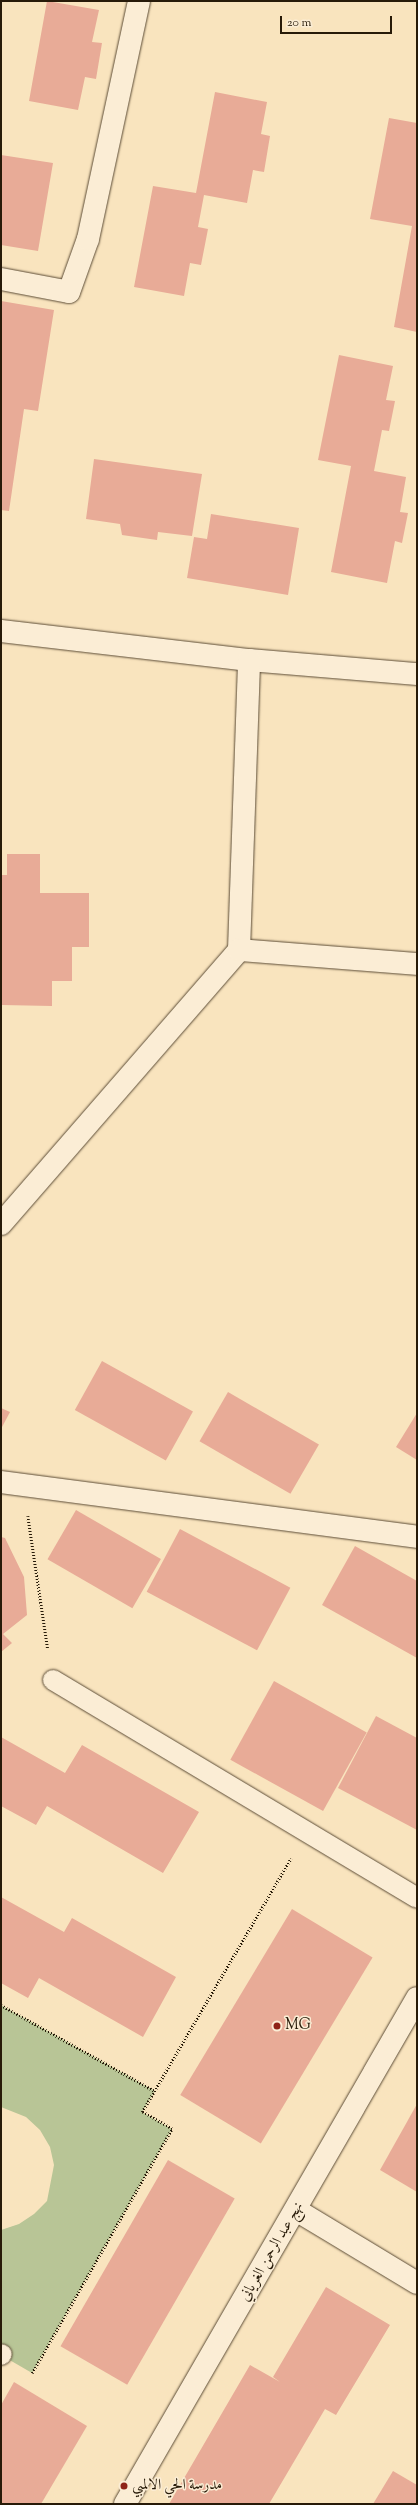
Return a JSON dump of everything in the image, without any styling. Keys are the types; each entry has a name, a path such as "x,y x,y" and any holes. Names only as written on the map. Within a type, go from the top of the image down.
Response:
{"street":[{"path":"1,279 69,292 88,239 139,1"},
{"path":"1,631 249,660 417,674"},
{"path":"1,1224 239,950 249,660"},
{"path":"239,950 417,964"},
{"path":"1,1482 23,1483 417,1536"},
{"name":"نهج عبد الرحمن الغرياني","path":"125,2504 417,1998"},
{"path":"296,2210 417,2283"}],"lane":[{"path":"53,1680 417,1898"}],"path":[{"path":"23,1483 53,1680"},
{"path":"32,2373 172,2129 142,2112 306,1832"},
{"path":"1,2005 154,2091"}],"green space":[{"path":"1,2005 155,2091 142,2112 172,2129 32,2373 1,2355 1,2230 19,2224 34,2214 47,2201 54,2165 50,2147 40,2130 26,2117 1,2107"}],"building":[{"path":"47,1 99,10 92,42 102,43 96,79 85,77 78,110 29,101"},
{"path":"215,92 267,102 261,134 270,136 264,172 253,170 247,203 204,195 198,227 208,229 201,265 190,263 184,296 134,287 153,186 196,193"},
{"path":"389,118 417,123 417,332 394,327 412,226 370,219"},
{"path":"1,155 53,163 38,251 1,245"},
{"path":"1,301 54,310 38,411 24,409 9,511 1,510"},
{"path":"339,355 393,366 386,400 395,401 389,431 382,430 374,471 406,477 400,512 408,513 402,543 395,541 387,583 331,572 351,466 318,460"},
{"path":"94,459 202,474 192,536 158,532 157,540 122,535 120,524 86,519"},
{"path":"211,514 299,528 288,595 187,578 194,537 207,539"},
{"path":"7,854 40,854 40,893 89,893 89,947 72,947 72,981 52,981 52,1006 2,1005 1,875 7,875"},
{"path":"102,1361 193,1411 166,1460 75,1410"},
{"path":"228,1392 319,1444 290,1494 200,1441"},
{"path":"1,1408 10,1412 1,1429"},
{"path":"417,1413 417,1460 396,1447"},
{"path":"76,1510 161,1559 132,1608 48,1559"},
{"path":"180,1529 290,1588 257,1650 147,1592"},
{"path":"1,1537 5,1538 24,1577 27,1615 3,1634 12,1643 1,1652"},
{"path":"355,1546 417,1581 417,1658 322,1605"},
{"path":"274,1681 367,1732 323,1811 230,1760"},
{"path":"376,1716 417,1738 417,1830 338,1788"},
{"path":"1,1737 65,1773 82,1745 199,1812 163,1873 47,1806 36,1825 1,1806"},
{"path":"1,1897 64,1932 72,1918 176,1977 143,2037 39,1978 28,1998 1,1983"},
{"name":"MG","path":"292,1909 373,1957 261,2143 180,2095"},
{"path":"417,2104 417,2192 380,2170"},
{"path":"168,2160 235,2198 127,2385 60,2346"},
{"path":"326,2287 390,2325 336,2415 325,2409 269,2504 169,2504 250,2365 280,2382 273,2377"},
{"path":"14,2382 87,2426 41,2504 1,2504 1,2405"},
{"path":"393,2471 417,2485 417,2504 373,2504"}],"place":[{"name":"MG","path":"277,2026"},
{"name":"مدرسة الحي الالمبي","path":"124,2486"}]}
